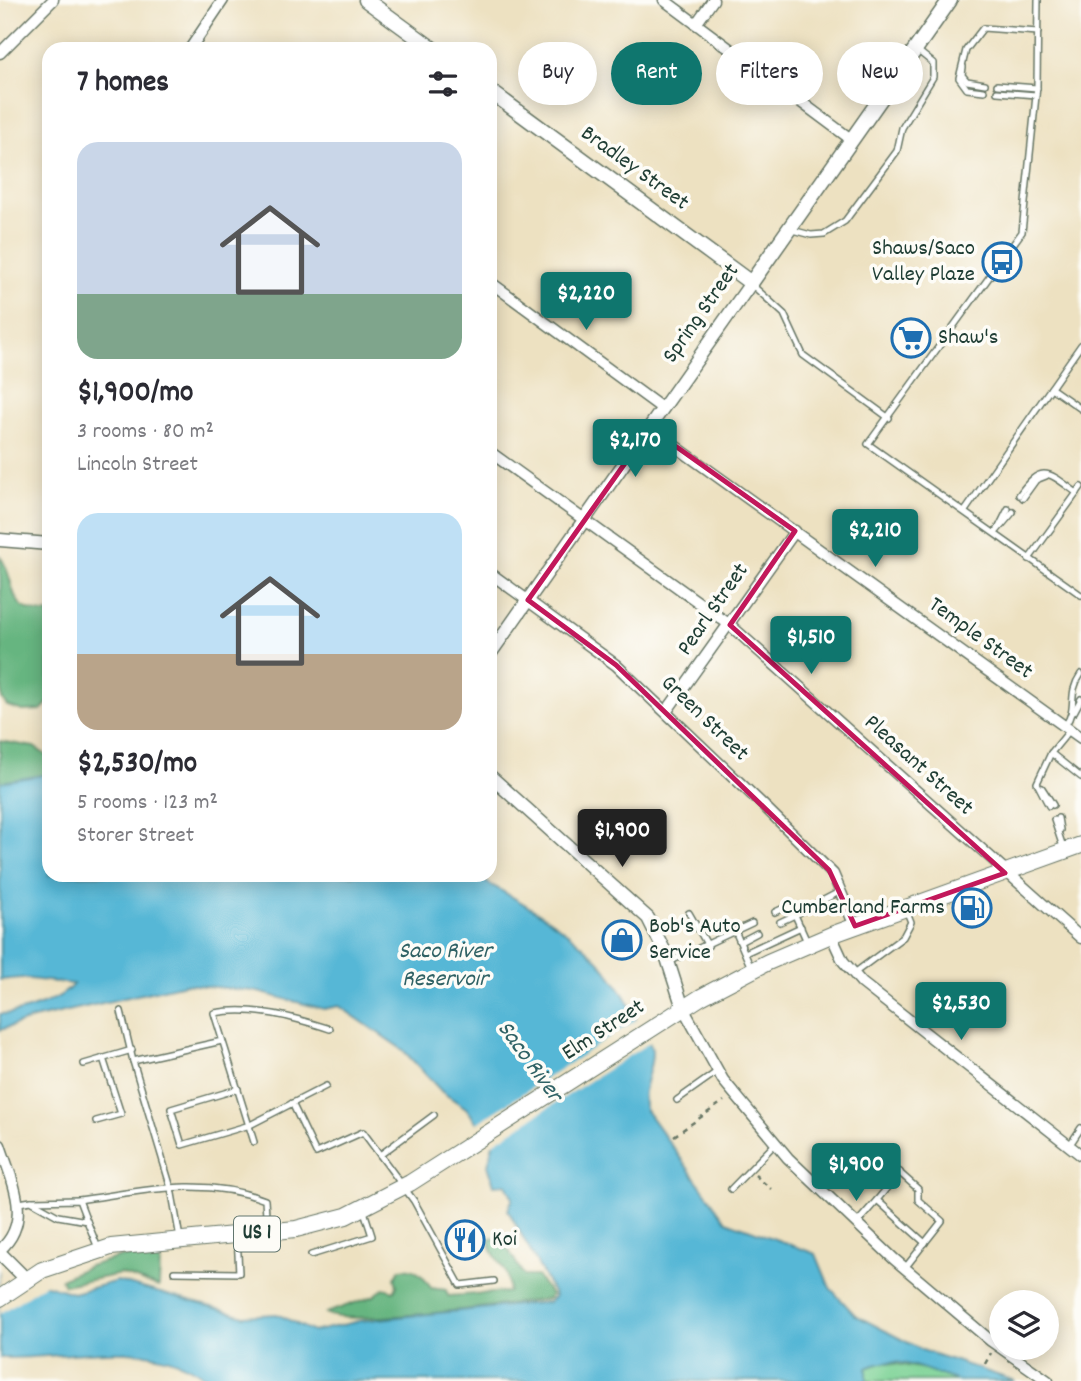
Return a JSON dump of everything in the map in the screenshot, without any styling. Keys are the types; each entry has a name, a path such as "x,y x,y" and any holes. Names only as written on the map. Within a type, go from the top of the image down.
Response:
{"main road":[{"path":"366,0 423,42"},
{"name":"Spring Street","path":"921,42 950,0"},
{"name":"Bradley Street","path":"497,96 751,283"},
{"name":"Spring Street","path":"751,283 877,105"},
{"name":"Elm Street","path":"0,1298 42,1270 99,1251 124,1245 268,1233 316,1225 363,1208 403,1187 683,1008 752,970 831,935 1004,873 1062,844 1081,845"}],"street":[{"path":"0,53 53,0"},
{"path":"195,42 223,0"},
{"path":"664,0 852,140"},
{"path":"696,24 713,0"},
{"name":"Spring Street","path":"497,644 751,283"},
{"path":"497,287 663,409"},
{"name":"Temple Street","path":"650,428 1081,738"},
{"name":"Pleasant Street","path":"497,457 730,625 1004,873 1081,938"},
{"name":"Pearl Street","path":"667,712 795,531"},
{"path":"0,540 42,543"},
{"name":"Green Street","path":"497,578 616,665 667,712 829,870 842,891 855,926"},
{"path":"497,782 637,906 652,923 669,962 683,1008 718,1071 775,1143 905,1269 991,1341 1048,1381"},
{"path":"831,935 853,974 1081,1155"},
{"path":"0,1145 19,1203 14,1232 0,1252 26,1279"}],"lane":[{"path":"1038,0 1037,91 1022,232 889,418 868,443 996,531 1029,559 1081,595"},
{"path":"984,88 967,81 962,75 967,50 983,28 1038,32"},
{"path":"923,55 933,63 933,78 923,94"},
{"path":"997,89 1037,91"},
{"path":"789,229 817,235 840,227 892,158 902,128 916,105"},
{"path":"751,283 784,314 803,355 889,418"},
{"path":"965,511 1081,345"},
{"path":"1051,388 1081,409"},
{"path":"1021,497 1036,480 1053,477 1077,494"},
{"path":"1029,559 1081,487"},
{"path":"996,531 1010,510"},
{"path":"1072,715 1071,690 1081,674"},
{"path":"1051,806 1037,783 1081,699"},
{"path":"1072,715 1081,709"},
{"path":"1051,753 1081,777"},
{"path":"1056,819 1062,844"},
{"path":"780,922 842,891"},
{"path":"775,912 790,905 808,944"},
{"path":"853,974 907,933 911,922 905,908"},
{"path":"689,913 708,946"},
{"path":"669,962 736,933 752,923"},
{"path":"744,953 801,927"},
{"path":"736,933 752,970"},
{"path":"740,942 757,933"},
{"path":"254,1142 214,1013 232,1010 287,1015 330,1029"},
{"path":"121,1011 171,1188 181,1241"},
{"path":"133,1061 222,1041"},
{"path":"84,1064 132,1050"},
{"path":"96,1121 121,1114 103,1058"},
{"path":"677,1100 718,1071"},
{"path":"238,1089 171,1109 182,1145 250,1125 326,1086"},
{"path":"292,1103 316,1153 363,1132 414,1200 460,1285 494,1281"},
{"path":"380,1155 434,1115"},
{"path":"1069,1146 1081,1128"},
{"path":"731,1189 775,1143"},
{"path":"891,1165 918,1189 918,1200 942,1221 905,1269"},
{"path":"856,1224 900,1172"},
{"path":"19,1203 79,1200 189,1185 236,1189 264,1200 268,1233"},
{"path":"79,1200 99,1251"},
{"path":"877,1200 925,1243"},
{"path":"31,1201 58,1216 87,1222"},
{"path":"311,1255 372,1236 363,1208"},
{"path":"174,1272 239,1273 237,1236"}],"path":[{"path":"674,1136 724,1101"},
{"path":"749,1170 771,1189"},
{"path":"985,1364 989,1357"}],"highlighted area":[{"path":"650,428 795,531 730,625 1005,873 855,926 829,870 616,665 528,600"}],"green space":[{"path":"0,556 18,602 25,608 42,612 42,709 23,711 7,706 2,699"},
{"path":"0,741 34,747 42,752 42,789 0,793"},
{"path":"489,1238 498,1239 508,1249 524,1276 537,1276 551,1295 548,1299 396,1316 340,1317 326,1313 374,1296 384,1288 394,1291 397,1286 395,1278 400,1269 405,1268 422,1276 431,1288 446,1290 448,1296 508,1292 507,1276 493,1253"},
{"path":"124,1256 152,1256 160,1259 159,1287 121,1274 64,1285 61,1279 89,1266"},
{"path":"883,1362 932,1370 959,1381 867,1381 867,1368"}],"water":[{"path":"42,775 42,882 486,882 522,903 588,950 622,991 652,1051 644,1094 645,1109 726,1221 816,1254 830,1288 855,1315 922,1350 1015,1381 959,1381 891,1362 867,1368 867,1381 210,1381 187,1366 162,1357 136,1353 0,1358 0,1271 73,1293 117,1281 244,1316 277,1314 313,1332 359,1321 549,1302 555,1296 508,1210 513,1198 506,1184 494,1185 488,1165 493,1144 466,1108 442,1092 403,1050 339,1006 324,1009 254,991 185,984 33,1019 0,1030 0,1014 40,1005 68,990 73,984 21,978 0,980 0,782"}],"pier":[{"path":"639,1018 652,1041 489,1146 474,1125"},
{"path":"0,1267 33,1279 48,1282 0,1314"}],"place":[{"name":"Shaws/Saco Valley Plaze","path":"1002,262"},
{"name":"Shaw's","path":"911,338"},
{"name":"Cumberland Farms","path":"972,908"},
{"name":"Bob's Auto Service","path":"622,940"},
{"name":"Koi","path":"465,1240"}],"water label":[{"name":"Saco River Reservoir","path":"445,966"},
{"name":"Saco River","path":"529,1062"}]}
